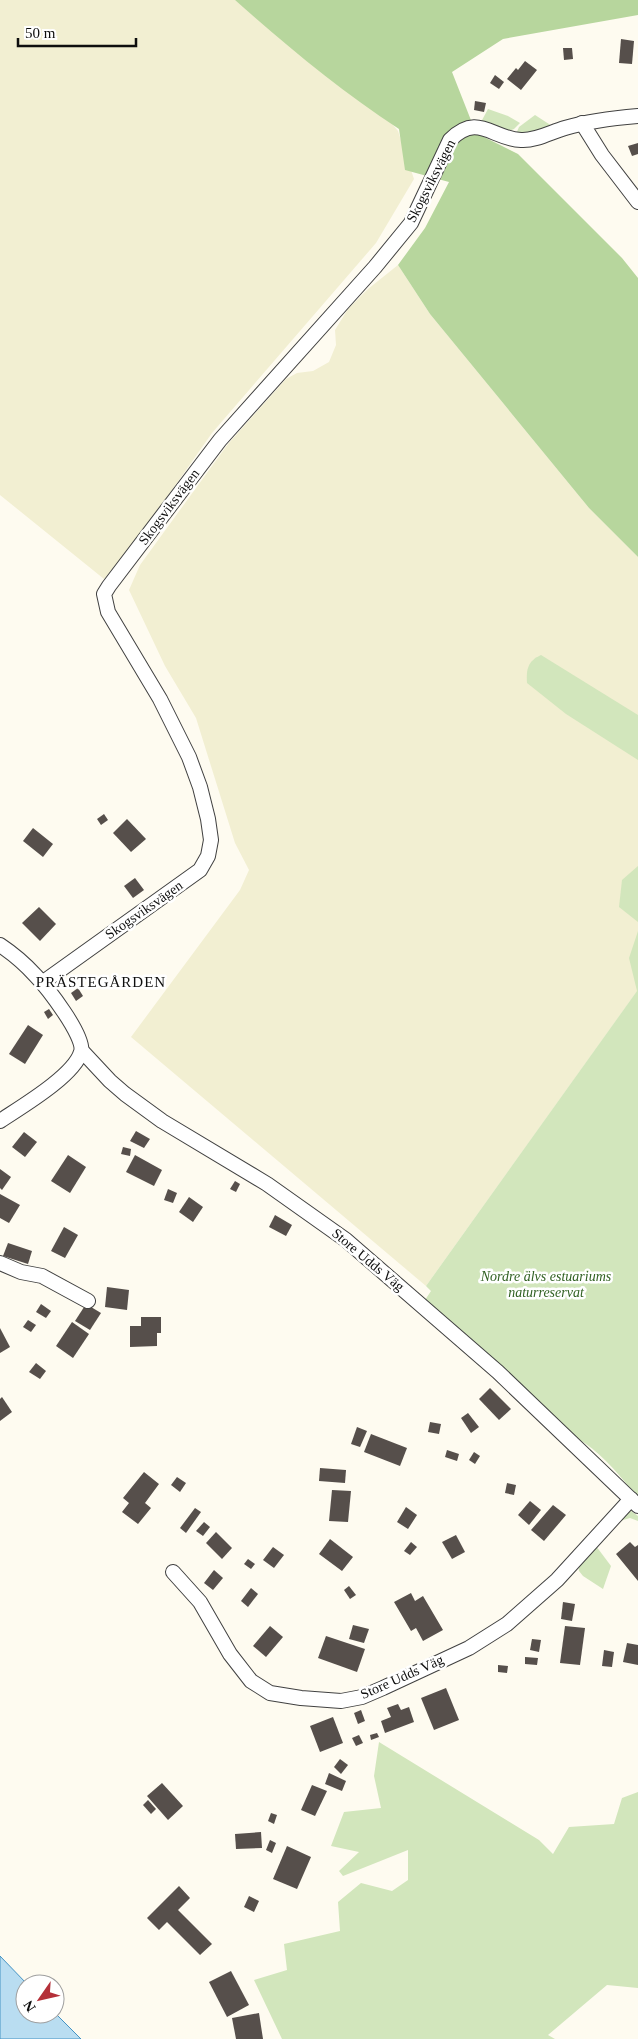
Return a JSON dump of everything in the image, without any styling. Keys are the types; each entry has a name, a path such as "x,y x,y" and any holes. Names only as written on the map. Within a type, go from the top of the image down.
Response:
{"street":[{"name":"Skogsviksvägen","path":"42,983 200,870 208,856 210,833 200,787 189,757 160,699 108,612 104,594 109,586 220,440 412,223 446,148 455,136 474,127 520,140 544,136 582,123 638,116"},
{"path":"582,123 602,155 638,202"},
{"name":"Store Udds Väg","path":"0,944 42,983 74,1028 81,1043 82,1051 110,1081 162,1121 267,1184 346,1240 498,1372 634,1503 557,1580 507,1624 469,1648 383,1688 362,1697 341,1701 270,1693 250,1681 230,1654 200,1602 173,1572"},
{"path":"0,1120 47,1089 73,1066 82,1051"},
{"path":"0,1263 21,1272 42,1276 88,1301"}],"shaded area":[{"path":"0,0 235,0 366,92 398,131 414,179 376,243 212,433 137,540 104,579 0,495"},
{"path":"398,265 430,314 589,508 638,557 638,990 426,1286 131,1037 240,890 249,870 235,843 196,718 165,666 129,590 140,565 228,444 286,379 297,373 313,371 329,362 336,345 335,330 348,309 368,289"}],"green space":[{"path":"235,0 638,0 638,15 503,39 452,72 476,133 518,154 622,258 638,278 638,557 589,508 430,314 398,265 425,228 449,182 405,170 399,129 315,67"},
{"path":"488,109 508,116 520,123 509,131 481,122"},
{"path":"535,115 552,126 526,135 516,134 519,127"},
{"path":"541,655 638,715 638,760 566,714 527,683 529,666 533,660"},
{"path":"638,866 638,922 619,907 622,880"},
{"name":"Nordre älvs estuariums naturreservat","path":"638,931 638,1501 625,1482 600,1455 585,1443 569,1434 425,1300 431,1291 426,1286 637,991 629,958"},
{"path":"631,1511 638,1516 638,1521 630,1518 620,1521 596,1546 611,1566 603,1589 583,1576 579,1571 578,1564 627,1513"},
{"path":"379,1742 539,1840 553,1854 569,1827 614,1824 622,1798 638,1792 638,1988 607,1985 548,2035 555,2039 282,2039 254,1980 287,1970 284,1944 340,1931 338,1902 361,1883 392,1891 408,1880 408,1850 343,1876 339,1871 359,1852 331,1846 344,1812 381,1808 374,1776"}],"water":[{"path":"0,1956 17,1974 15,1974 15,2024 65,2023 81,2039 0,2039"}],"building":[{"path":"621,39 634,41 632,64 619,63"},
{"path":"563,48 572,48 573,59 564,60"},
{"path":"525,61 537,70 521,90 507,79"},
{"path":"495,75 504,82 499,89 490,83"},
{"path":"475,101 486,103 484,112 474,110"},
{"path":"638,143 638,154 632,156 628,146"},
{"path":"104,814 108,820 101,825 97,819"},
{"path":"127,819 146,839 131,852 113,833"},
{"path":"33,828 53,844 43,857 23,841"},
{"path":"135,878 144,890 133,898 124,886"},
{"path":"39,907 56,924 40,941 22,923"},
{"path":"78,988 83,996 76,1001 71,993"},
{"path":"49,1009 53,1015 48,1019 44,1012"},
{"path":"28,1025 43,1035 25,1064 9,1054"},
{"path":"136,1131 150,1139 144,1148 130,1141"},
{"path":"24,1132 37,1142 25,1157 12,1147"},
{"path":"123,1147 131,1149 130,1156 121,1154"},
{"path":"68,1155 86,1167 70,1193 51,1181"},
{"path":"135,1155 162,1170 154,1186 126,1172"},
{"path":"0,1169 11,1177 2,1190 0,1188"},
{"path":"235,1181 240,1184 236,1192 230,1189"},
{"path":"168,1189 177,1193 173,1203 164,1200"},
{"path":"0,1194 20,1205 9,1223 0,1218"},
{"path":"189,1197 203,1207 193,1222 179,1212"},
{"path":"275,1215 292,1225 286,1236 269,1227"},
{"path":"64,1227 78,1235 65,1258 51,1251"},
{"path":"8,1243 32,1251 28,1264 3,1256"},
{"path":"107,1287 129,1290 127,1310 105,1307"},
{"path":"41,1304 51,1311 46,1318 36,1312"},
{"path":"86,1304 101,1313 90,1330 75,1321"},
{"path":"141,1317 161,1317 161,1333 157,1333 157,1346 130,1347 130,1326 141,1326"},
{"path":"28,1320 36,1325 31,1332 23,1327"},
{"path":"72,1322 89,1334 73,1358 56,1346"},
{"path":"0,1328 10,1347 0,1353"},
{"path":"36,1363 46,1371 40,1379 29,1372"},
{"path":"490,1388 511,1409 499,1420 479,1399"},
{"path":"2,1397 12,1412 0,1421 0,1399"},
{"path":"468,1413 479,1427 471,1433 461,1418"},
{"path":"430,1422 441,1424 439,1434 428,1432"},
{"path":"357,1427 367,1431 360,1447 351,1444"},
{"path":"371,1434 407,1448 400,1466 364,1452"},
{"path":"447,1450 459,1454 457,1461 445,1457"},
{"path":"474,1452 480,1456 475,1464 469,1460"},
{"path":"320,1468 346,1470 345,1483 319,1481"},
{"path":"144,1472 159,1484 145,1503 151,1508 138,1524 122,1512 129,1503 123,1498"},
{"path":"177,1477 186,1483 180,1492 171,1485"},
{"path":"507,1483 516,1485 514,1495 505,1493"},
{"path":"332,1490 351,1491 348,1522 329,1521"},
{"path":"530,1501 541,1510 529,1525 518,1515"},
{"path":"553,1505 566,1515 544,1541 531,1530"},
{"path":"406,1507 417,1515 408,1529 397,1522"},
{"path":"195,1508 201,1512 186,1533 180,1528"},
{"path":"204,1522 210,1527 203,1536 196,1531"},
{"path":"216,1532 232,1548 222,1559 206,1543"},
{"path":"456,1535 465,1552 452,1559 442,1542"},
{"path":"330,1539 353,1557 342,1571 319,1554"},
{"path":"411,1542 417,1547 410,1555 404,1551"},
{"path":"630,1542 635,1547 638,1545 638,1581 616,1554"},
{"path":"273,1547 284,1555 274,1568 263,1560"},
{"path":"248,1559 255,1564 251,1569 244,1564"},
{"path":"214,1570 223,1578 213,1590 204,1583"},
{"path":"349,1586 356,1595 350,1599 344,1590"},
{"path":"251,1588 258,1594 248,1607 241,1601"},
{"path":"411,1593 415,1601 423,1596 443,1630 423,1641 416,1628 411,1631 394,1602"},
{"path":"563,1602 575,1604 572,1621 561,1619"},
{"path":"353,1625 369,1629 364,1643 349,1639"},
{"path":"270,1626 283,1637 266,1657 253,1646"},
{"path":"565,1626 585,1628 580,1665 560,1663"},
{"path":"326,1636 365,1649 357,1672 318,1658"},
{"path":"532,1639 541,1640 539,1652 530,1650"},
{"path":"627,1643 638,1645 638,1665 623,1662"},
{"path":"604,1650 614,1652 612,1667 602,1666"},
{"path":"525,1657 538,1658 537,1665 525,1664"},
{"path":"498,1665 508,1666 507,1673 498,1672"},
{"path":"446,1688 459,1720 434,1730 421,1698"},
{"path":"398,1704 401,1710 409,1707 414,1722 385,1733 381,1721 391,1717 387,1708"},
{"path":"361,1710 365,1721 358,1724 354,1713"},
{"path":"333,1717 343,1743 320,1752 310,1726"},
{"path":"377,1733 379,1737 371,1740 370,1735"},
{"path":"359,1735 363,1743 356,1746 352,1738"},
{"path":"340,1759 348,1765 341,1774 334,1767"},
{"path":"329,1773 346,1781 342,1791 325,1784"},
{"path":"162,1783 183,1806 168,1820 147,1796"},
{"path":"312,1785 327,1791 315,1816 301,1810"},
{"path":"148,1800 156,1809 151,1814 143,1805"},
{"path":"271,1813 277,1815 274,1824 268,1821"},
{"path":"261,1832 262,1848 236,1849 235,1834"},
{"path":"270,1840 276,1843 272,1853 266,1850"},
{"path":"287,1846 311,1857 297,1889 273,1879"},
{"path":"179,1886 190,1898 178,1910 212,1944 200,1955 167,1922 159,1930 147,1918"},
{"path":"249,1896 259,1901 254,1912 244,1907"},
{"path":"231,1971 249,2005 227,2017 209,1982"},
{"path":"259,2013 263,2039 236,2039 232,2018"}],"district":[{"name":"PRÄSTEGÅRDEN","path":"101,982"}]}
